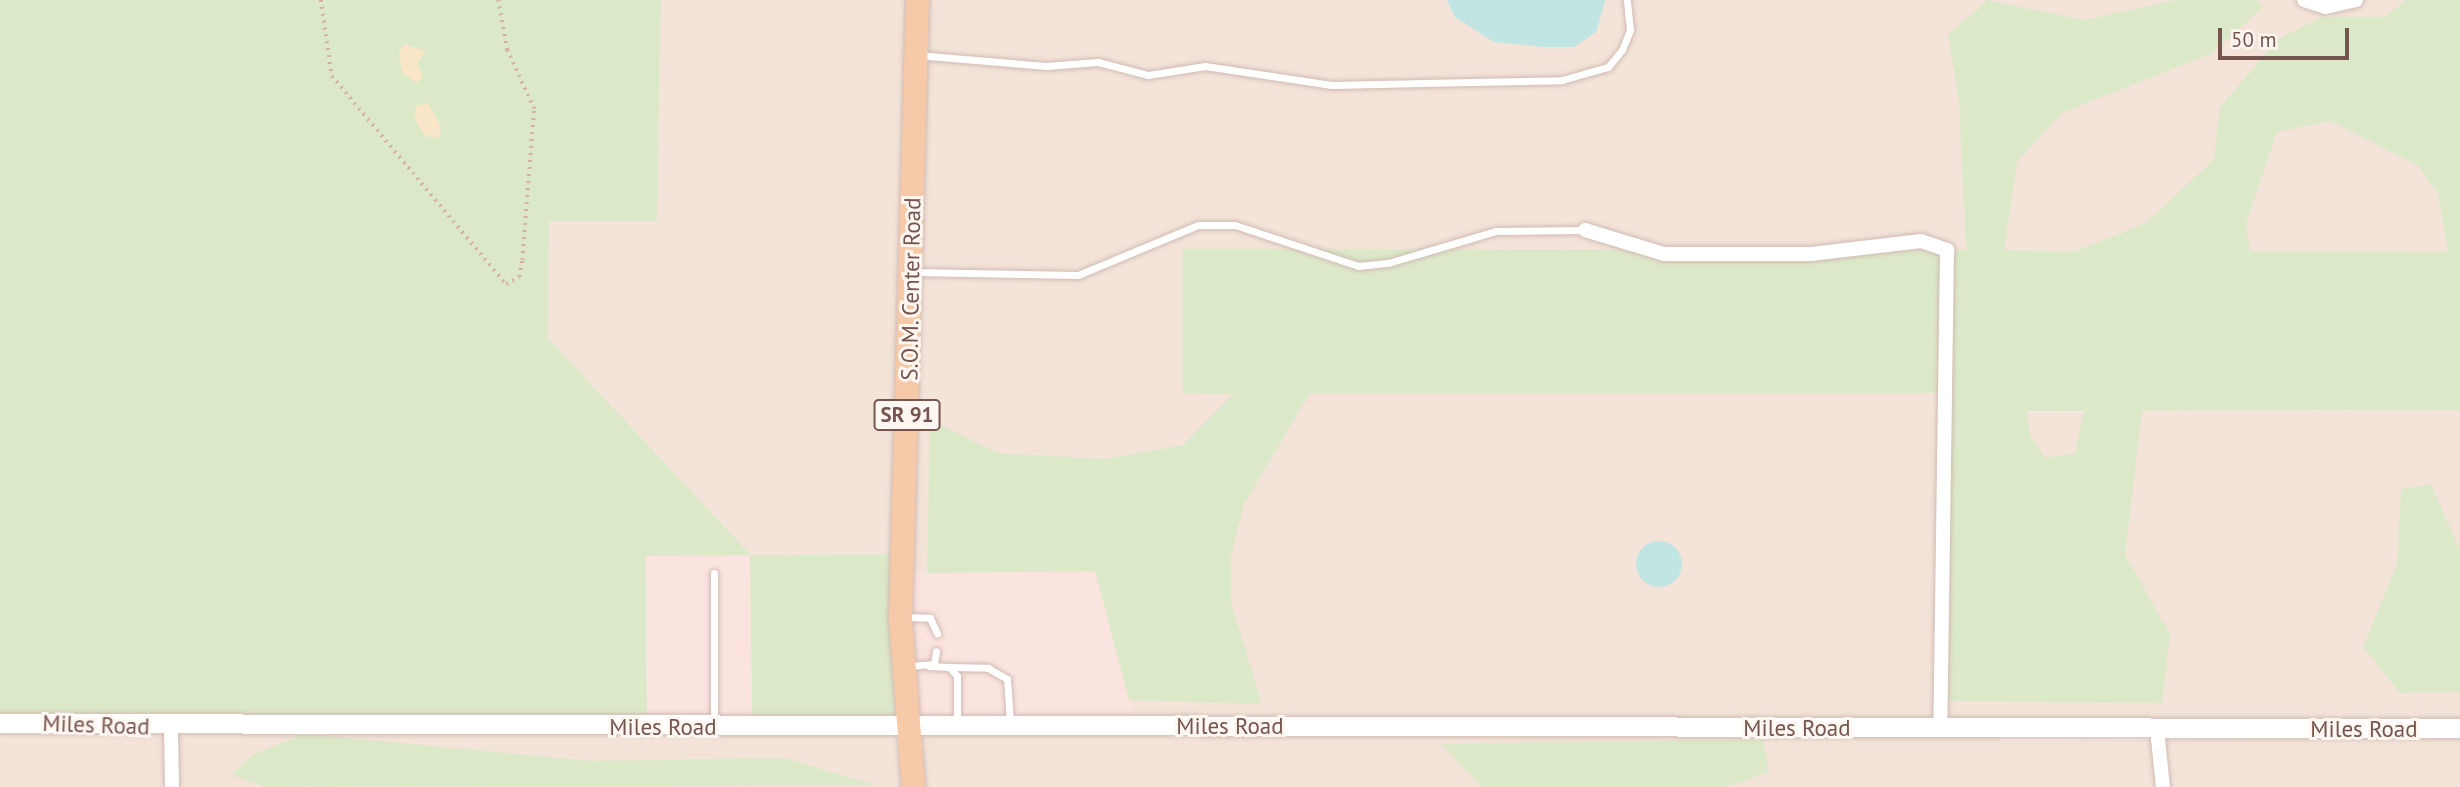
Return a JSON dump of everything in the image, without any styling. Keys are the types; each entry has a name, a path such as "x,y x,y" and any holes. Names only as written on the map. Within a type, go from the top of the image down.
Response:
{"main road":[{"name":"S.O.M. Center Road","path":"913,787 904,727 900,617 917,0"},
{"name":"Miles Road","path":"0,723 171,728 2460,728"}],"street":[{"path":"2304,0 2326,7 2356,0"},
{"path":"1585,230 1664,254 1811,254 1921,241 1947,250 1940,728"},
{"path":"171,728 173,787"},
{"path":"2157,729 2163,787"}],"lane":[{"path":"916,54 1046,66 1098,62 1148,75 1205,66 1332,85 1562,80 1608,67 1615,59 1630,30 1627,0"},
{"path":"911,272 1078,275 1198,225 1235,225 1358,265 1388,263 1496,231 1585,230"},
{"path":"713,573 714,727"},
{"path":"900,617 930,618 937,633"},
{"path":"929,666 936,651"},
{"path":"900,666 988,668 1007,678 1010,726"},
{"path":"948,667 957,676 957,727"}],"path":[{"path":"321,0 332,76 506,284 519,277 522,260 534,109 507,50 498,0"}],"shaded area":[{"path":"661,0 2460,0 2460,253 1947,250 1945,412 2460,410 2460,728 1998,729 2000,741 2460,738 2460,787 913,787 902,554 751,555 548,338 549,220 657,221"},
{"path":"646,555 751,555 752,727 647,727"},
{"path":"1095,571 1136,726 904,727 902,573"},
{"path":"895,733 903,787 0,787 0,734"}],"green space":[{"path":"0,0 661,0 657,221 549,221 548,338 751,555 903,554 904,727 752,727 750,555 646,556 647,727 0,724"},
{"path":"1987,0 2084,20 2175,0 2257,0 2263,7 2211,54 2063,112 2017,162 2004,250 2075,251 2146,223 2214,159 2220,107 2277,40 2321,17 2384,17 2406,0 2460,0 2460,410 2142,411 2125,555 2170,634 2162,703 1941,701 1944,393 1310,393 1244,504 1231,556 1231,602 1262,704 1129,700 1095,571 927,573 930,420 997,453 1105,459 1183,445 1233,394 1183,393 1183,249 1966,250 1959,102 1948,35","holes":["2330,121 2417,165 2438,193 2448,252 2250,251 2246,224 2277,132","2027,411 2084,411 2075,453 2046,458 2030,435"]},
{"path":"2431,484 2460,550 2460,692 2400,693 2363,647 2397,565 2401,489"},
{"path":"304,734 592,761 785,758 875,785 265,787 231,774 254,754"},
{"path":"1763,739 1769,772 1725,787 1482,787 1441,744"}],"sand":[{"path":"404,44 426,51 417,64 423,76 417,83 402,73 399,52"},
{"path":"428,103 442,128 437,139 424,135 414,117 416,106"}],"water":[{"path":"1447,0 1605,1 1596,32 1574,47 1543,47 1494,42 1455,17"},
{"path":"1659,541 1676,547 1682,564 1676,581 1659,587 1642,581 1636,564 1642,547"}]}
